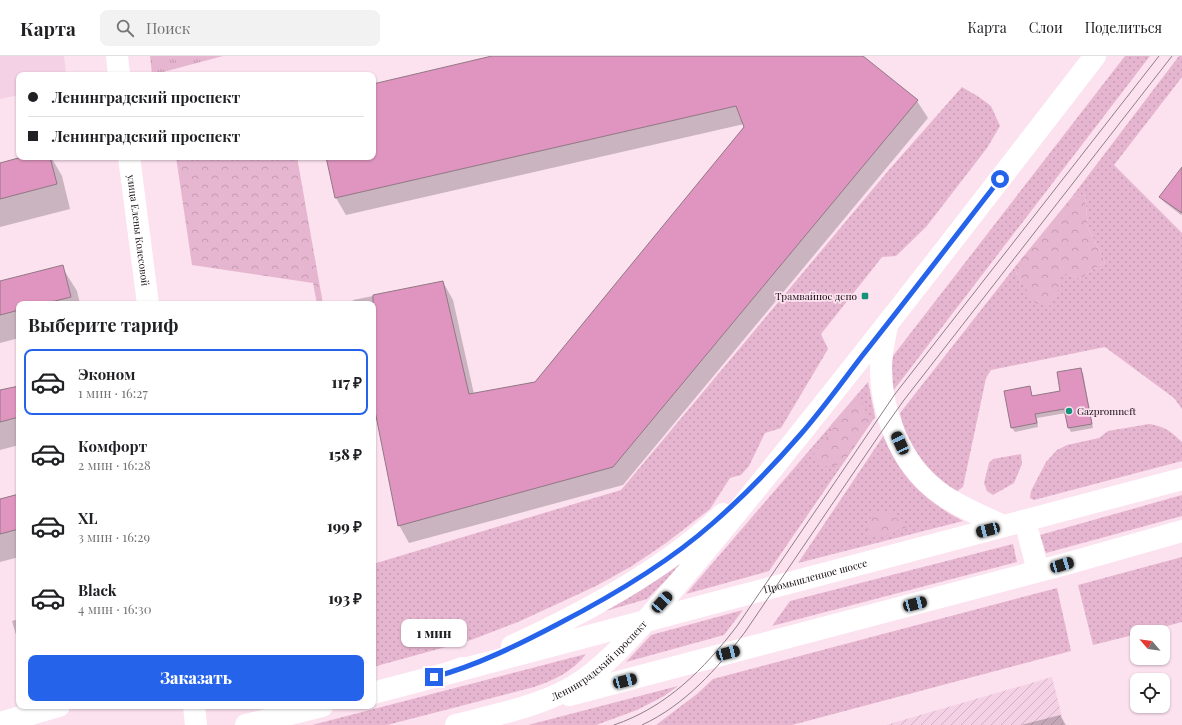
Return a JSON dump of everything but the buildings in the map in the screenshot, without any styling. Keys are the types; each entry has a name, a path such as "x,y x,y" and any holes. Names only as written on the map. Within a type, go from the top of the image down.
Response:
{"main road":[{"path":"116,56 119,72"},
{"name":"Ленинградский проспект","path":"456,725 539,703 563,692 584,679 604,663 644,622 688,573 800,434 1095,56"},
{"name":"улица Елены Колесовой","path":"129,160 148,301"},
{"path":"887,324 881,369 883,388 885,403 893,430 903,451 913,467 936,490 949,499 1003,526"},
{"name":"Ленинградский проспект","path":"376,692 449,673 543,632 633,582 672,555 712,524 747,490 800,434"},
{"name":"Промышленное шоссе","path":"449,673 1182,479"},
{"path":"1024,521 1038,571"},
{"path":"539,703 1038,571 1182,531"},
{"path":"0,722 48,709"},
{"path":"194,709 196,725"},
{"path":"246,725 310,709"}],"shaded area":[{"path":"0,56 64,56 66,72 16,72 16,96 0,99"},
{"path":"1052,677 1064,725 886,725"}],"green space":[{"path":"150,56 223,56 163,72 152,72"},
{"path":"1125,56 1150,56 893,391 889,361"},
{"path":"1179,56 1182,56 1182,77 1114,165 1182,233 1182,409 1174,398 1105,347 991,370 986,378 963,487 956,492 932,474 917,456 905,434 900,413 1014,268 1021,282 1059,289 1059,271 1081,279 1105,262 1088,228 1085,194 1071,198"},
{"path":"962,87 991,106 1000,126 987,148 926,227 896,256 882,257 821,334 828,349 781,428 765,433 749,466 741,475 730,478 710,509 666,543 632,566 596,586 518,622 471,640 376,666 376,563 621,490 888,171"},
{"path":"176,160 298,160 322,301 316,301 313,283 192,265"},
{"path":"1085,194 1088,228 1105,262 1081,279 1060,272 1059,289 1049,307 1035,303 1021,282 1014,268 1071,198"},
{"path":"868,382 875,417 769,571 686,594"},
{"path":"858,394 871,422 844,462 831,467 820,465 812,457 821,443 833,430 831,425"},
{"path":"1149,424 1167,430 1182,442 1182,461 1034,500 1030,498 1031,491 1046,462 1057,450 1067,445 1099,438 1108,431"},
{"path":"884,435 896,462 914,486 937,506 963,521 798,563"},
{"path":"1021,454 1022,464 1014,483 993,495 987,491 984,483 989,463 993,459"},
{"path":"1182,495 1182,516 1046,553 1040,535"},
{"path":"875,512 890,513 907,527 885,535 867,536 868,521"},
{"path":"1013,544 1017,562 772,626 790,601"},
{"path":"1182,557 1182,622 1170,625 1130,625 1130,636 1093,645 1078,585"},
{"path":"688,558 647,599 602,612 639,591"},
{"path":"1057,588 1071,651 792,725 656,725 697,694 713,679"},
{"path":"743,610 724,635 626,662 651,635"},
{"path":"586,654 569,670 548,682 534,687 387,725 312,725"},
{"path":"678,686 664,696 637,710 596,725 528,725"}],"tram line":[{"path":"614,725 651,708 668,697 698,671 724,642 737,626 895,394 1159,56"},
{"path":"642,725 658,717 686,697 699,685 734,646 904,400 1172,56"}],"place":[{"name":"Трамвайное депо","path":"865,296"},
{"name":"Gazpromneft","path":"1069,411"}],"route":[{"path":"434,677 449,673 491,656 543,632 589,608 633,582 672,555 712,524 747,490 800,434 1000,179"}]}
